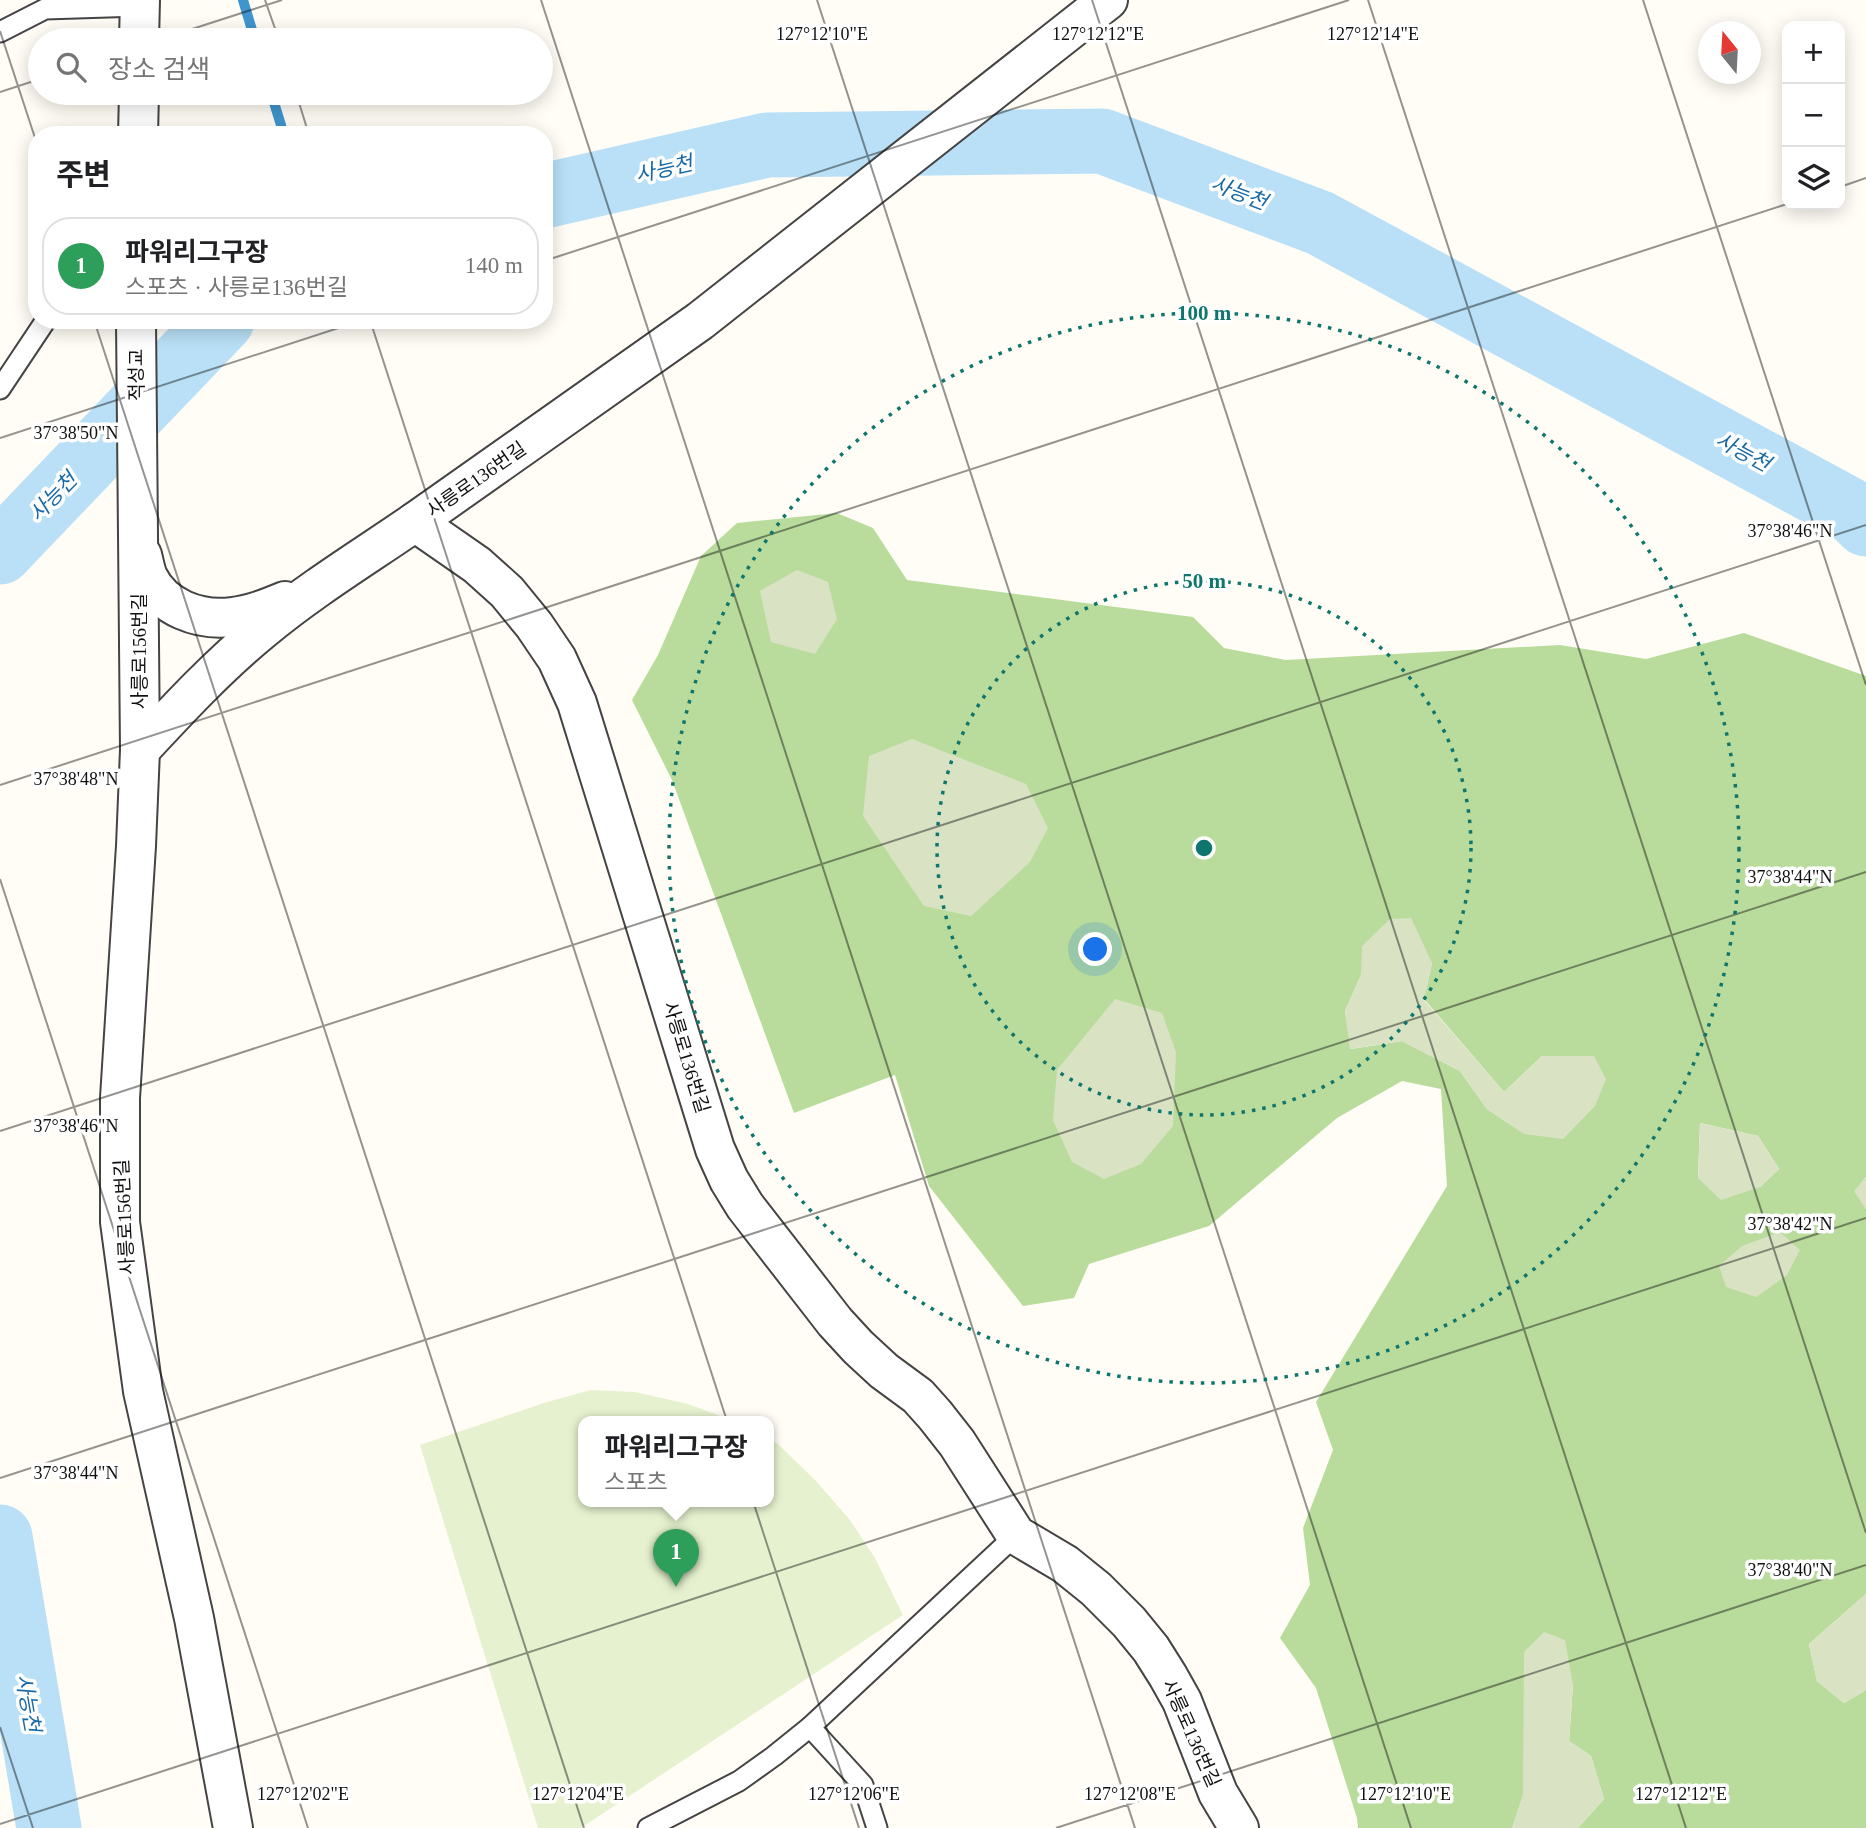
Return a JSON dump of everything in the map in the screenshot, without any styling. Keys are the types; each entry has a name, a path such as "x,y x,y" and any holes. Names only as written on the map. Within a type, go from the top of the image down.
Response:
{"street":[{"name":"사릉로136번길","path":"1108,0 700,321 415,522 477,565 507,592 534,625 556,659 577,703 715,1149 740,1198 835,1322 858,1347 884,1371 918,1396 935,1415 957,1443 1016,1535 1065,1564 1096,1589 1151,1649 1182,1701 1218,1793 1239,1828"},
{"path":"138,126 139,105"},
{"name":"적성교","path":"136,329 138,527"},
{"path":"140,750 218,668 263,629 415,522"},
{"path":"138,527 147,576 159,594 179,609 204,616 232,618 317,589"},
{"name":"사릉로156번길","path":"138,527 140,750 120,1098 120,1222 143,1391 194,1618 233,1828"}],"lane":[{"path":"0,32 46,9 137,12"},
{"path":"0,390 40,329"},
{"path":"648,1828 739,1781 774,1756 810,1727 1016,1535"},
{"path":"810,1727 863,1785 877,1828"}],"green space":[{"path":"837,513 873,528 907,580 1193,617 1224,648 1286,660 1560,645 1646,659 1744,633 1866,676 1866,1177 1855,1191 1866,1209 1866,1594 1809,1644 1817,1681 1844,1703 1866,1690 1866,1828 1578,1828 1604,1799 1591,1756 1569,1741 1573,1685 1524,1652 1524,1794 1512,1828 1358,1828 1316,1688 1280,1638 1310,1585 1303,1528 1333,1450 1316,1402 1447,1186 1441,1089 1402,1081 1337,1118 1209,1226 1089,1264 1074,1298 1023,1306 929,1186 895,1075 794,1113 672,780 632,700 658,655 701,556 737,523","holes":["1432,963 1424,999 1504,1092 1542,1056 1525,1134 1487,1109 1460,1071 1402,1041 1351,1049 1345,1011 1361,975","1700,1123 1758,1136 1779,1169 1760,1187 1698,1178"]},
{"path":"797,570 828,582 837,619 815,654 771,642 760,591"},
{"path":"912,739 1026,784 1048,828 1030,862 971,916 924,906 863,816 869,756"},
{"path":"1411,918 1432,963 1424,1000 1504,1092 1542,1056 1594,1056 1606,1079 1595,1106 1563,1139 1524,1134 1487,1109 1460,1071 1402,1041 1350,1049 1345,1011 1361,975 1362,946 1390,919"},
{"path":"1115,999 1162,1013 1176,1052 1173,1126 1141,1164 1104,1179 1072,1162 1053,1120 1057,1070"},
{"path":"1700,1123 1758,1136 1779,1169 1760,1187 1721,1200 1698,1178"},
{"path":"1866,1177 1866,1209 1854,1191"},
{"path":"1780,1232 1800,1250 1787,1275 1756,1297 1726,1287 1719,1266 1742,1246"},
{"path":"591,1390 635,1392 688,1404 720,1416 578,1416 578,1507 774,1507 774,1442 778,1444 816,1481 850,1520 875,1558 903,1615 581,1828 538,1828 420,1445"},
{"path":"1866,1594 1866,1690 1844,1703 1817,1681 1809,1644"},
{"path":"1544,1632 1565,1640 1573,1685 1569,1741 1591,1756 1604,1799 1578,1828 1512,1828 1523,1794 1524,1652"}],"waterway":[{"path":"243,0 251,28"},
{"path":"275,105 281,126"},
{"name":"사능천","path":"553,194 767,145 1102,141 1320,223 1855,513 1866,524"},
{"name":"사능천","path":"0,552 213,329"},
{"name":"사능천","path":"0,1537 49,1828"}],"place":[{"name":"파워리그구장","path":"676,1587"}]}
